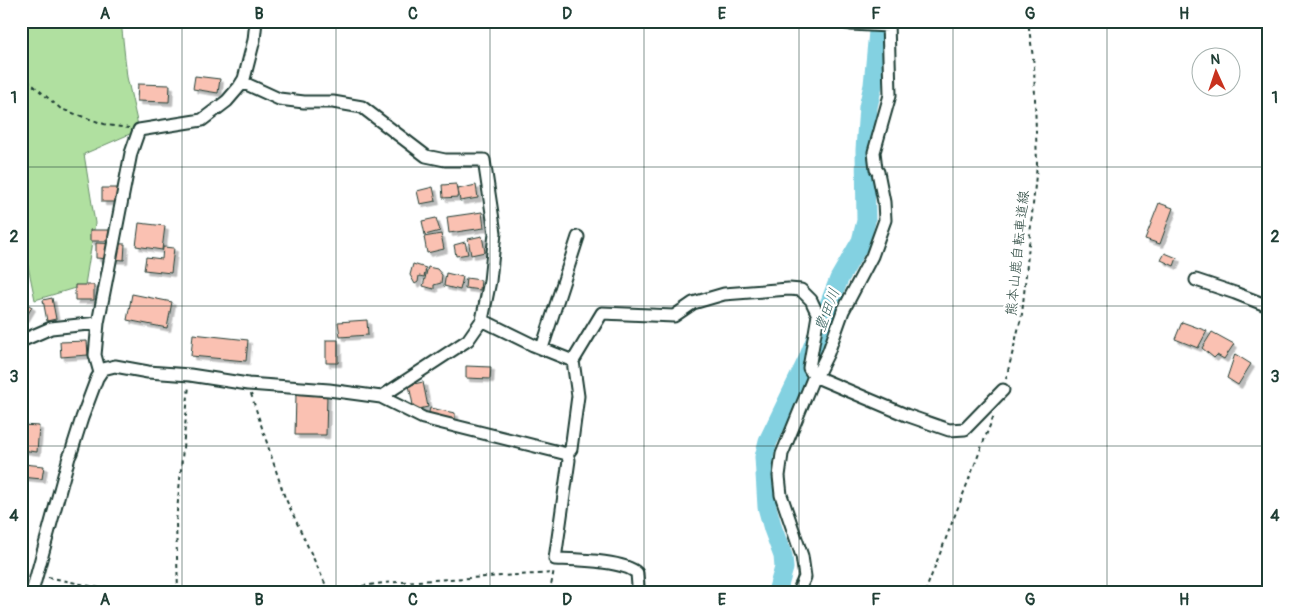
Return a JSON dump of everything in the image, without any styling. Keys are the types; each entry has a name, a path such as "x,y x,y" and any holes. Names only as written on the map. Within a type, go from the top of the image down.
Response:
{"street":[{"path":"100,373 95,355 98,323 131,153 139,130 202,120 227,101 242,82 254,40 256,21"},
{"path":"798,592 804,577 802,556 781,495 779,476 782,454 814,376 828,353 843,310 872,256 885,220 884,202 874,152 890,95 888,24 851,24 836,21"},
{"path":"242,82 279,99 304,102 333,102 362,107 426,156 445,160 484,160 495,233 490,281 482,320 468,340 381,397"},
{"path":"542,348 578,237"},
{"path":"1196,280 1268,306"},
{"path":"567,454 571,449 578,396 573,361 602,313 674,316 692,303 724,294 789,289 801,290 811,300 818,315 809,368 814,376 906,415 949,430 965,429 1003,390"},
{"path":"482,320 573,361"},
{"path":"25,339 51,328 98,323"},
{"path":"32,592 69,457 85,410 103,369 116,366 148,372 190,375 248,384 329,390 381,397 423,418 567,454"},
{"path":"567,454 569,460 555,559 592,561 620,565 633,570 637,573 638,586 636,592"}],"path":[{"name":"熊本山鹿自転車道線","path":"1003,390 1022,314 1037,165 1034,65 1028,21"},
{"path":"21,75 61,109 107,124 139,130"},
{"path":"21,310 25,339"},
{"path":"178,592 176,522 190,375"},
{"path":"248,384 284,495 328,592"},
{"path":"925,592 994,416"},
{"path":"338,592 356,586 383,583 553,573 550,592"},
{"path":"38,575 118,592"}],"green space":[{"path":"21,21 121,21 127,77 139,130 84,154 95,223 85,285 35,300 27,261 21,267"}],"building":[{"path":"195,76 220,79 218,93 193,89"},
{"path":"138,84 170,85 169,102 137,101"},
{"path":"456,184 458,197 443,198 442,185"},
{"path":"476,185 478,198 460,201 458,189"},
{"path":"433,187 436,201 420,204 417,191"},
{"path":"102,188 120,188 120,202 102,202"},
{"path":"1159,203 1173,208 1160,244 1145,239"},
{"path":"482,212 484,228 449,233 447,217"},
{"path":"436,218 440,231 425,235 422,221"},
{"path":"139,223 165,226 162,250 136,246"},
{"path":"90,230 113,230 113,241 90,241"},
{"path":"441,234 444,249 427,253 424,237"},
{"path":"482,236 485,252 471,255 468,239"},
{"path":"465,242 468,254 456,256 454,245"},
{"path":"96,243 125,244 124,260 96,258"},
{"path":"163,247 174,248 171,273 144,270 146,257 162,259"},
{"path":"1165,253 1177,258 1174,266 1161,260"},
{"path":"413,264 426,268 424,277 419,276 418,282 415,284 410,275"},
{"path":"428,267 437,269 442,275 441,283 434,285 434,289 423,286"},
{"path":"446,273 463,277 460,290 444,286"},
{"path":"466,278 481,280 480,290 465,288"},
{"path":"75,285 94,285 94,300 75,300"},
{"path":"132,294 172,302 167,328 127,320"},
{"path":"52,298 56,319 47,321 43,300"},
{"path":"21,300 32,307 23,322 21,321"},
{"path":"367,320 368,335 340,337 338,322"},
{"path":"1182,322 1207,331 1198,348 1175,339"},
{"path":"1212,332 1234,344 1224,359 1217,355 1214,358 1202,348"},
{"path":"193,334 248,340 246,361 191,356"},
{"path":"326,340 338,340 338,363 326,363"},
{"path":"87,341 88,355 61,357 60,342"},
{"path":"1235,354 1251,364 1238,385 1227,378"},
{"path":"466,366 491,367 490,379 466,378"},
{"path":"423,382 428,407 414,410 409,385"},
{"path":"296,394 327,395 326,435 295,435"},
{"path":"430,408 455,413 455,422 428,416"},
{"path":"21,425 39,426 37,452 21,450"},
{"path":"23,464 44,466 42,479 21,477"}],"waterway":[{"name":"豊田川","path":"777,592 784,568 783,556 767,507 764,457 768,441 807,361 839,279 861,241 866,221 865,150 868,107 873,85 879,21"}]}
